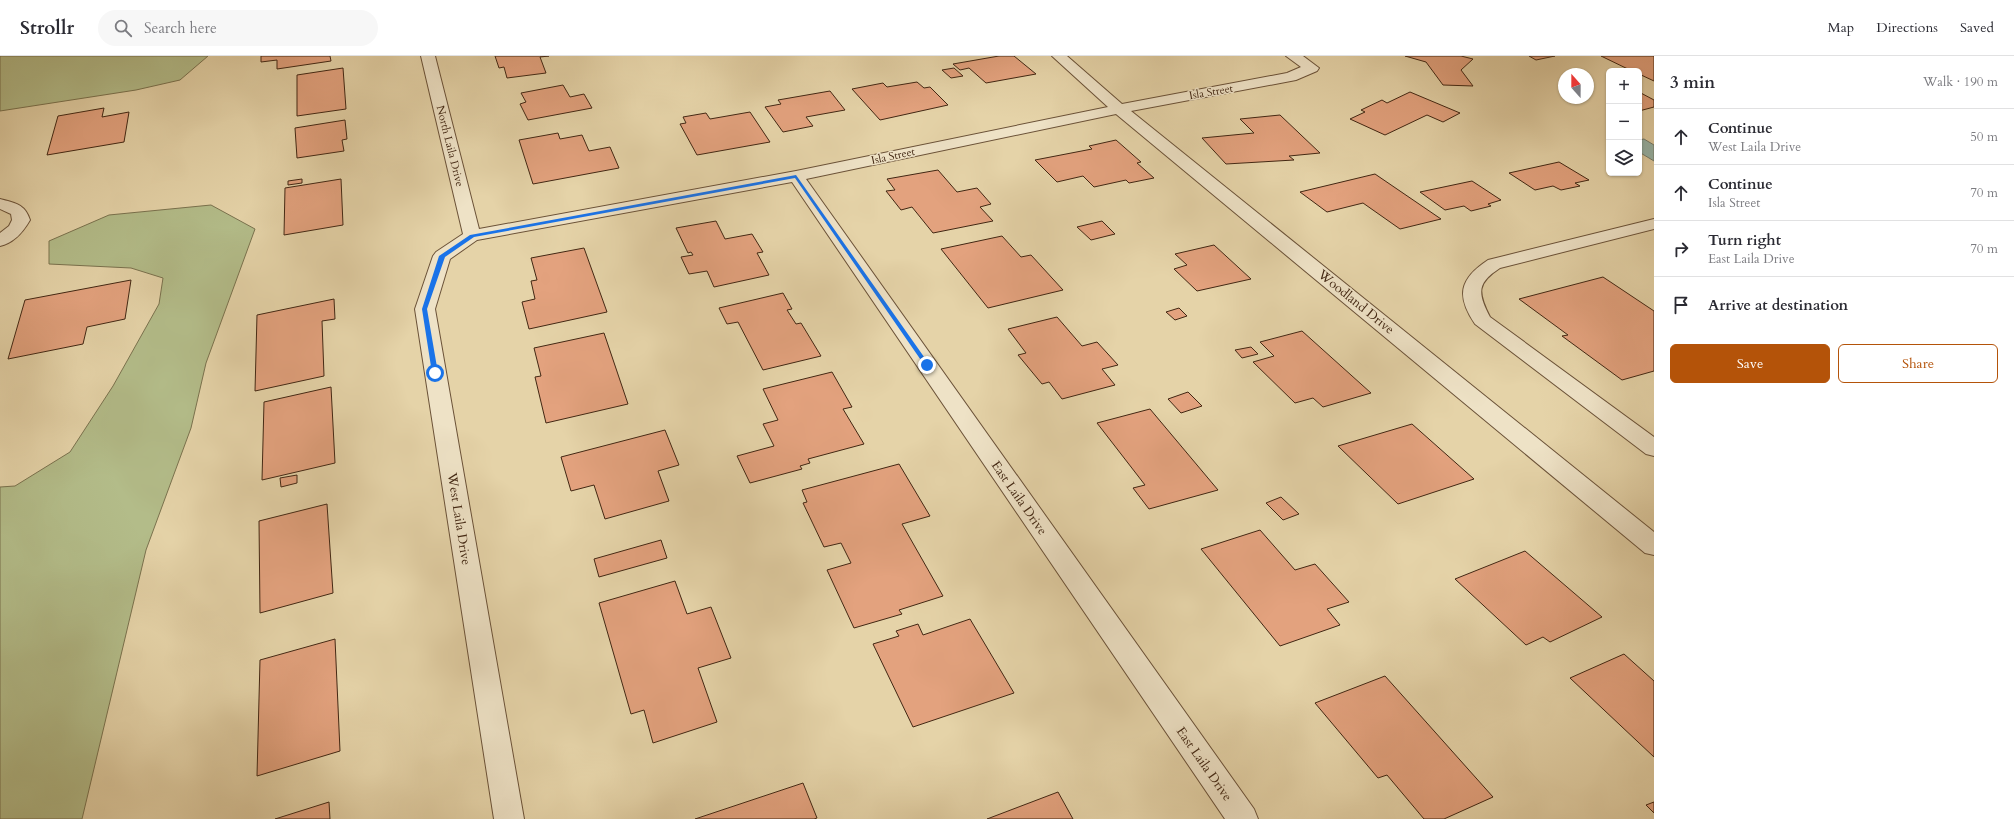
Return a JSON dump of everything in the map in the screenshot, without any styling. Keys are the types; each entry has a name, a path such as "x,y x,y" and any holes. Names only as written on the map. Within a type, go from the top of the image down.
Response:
{"street":[{"name":"North Laila Drive","path":"428,56 472,236"},
{"name":"Woodland Drive","path":"1059,56 1119,109 1654,546"},
{"name":"Isla Street","path":"472,236 796,176 1119,109 1291,77 1312,68 1293,56"},
{"name":"East Laila Drive","path":"796,176 1243,819"},
{"path":"0,204 12,207 20,212 21,220 16,229 0,241"},
{"path":"1654,224 1494,264 1478,274 1471,288 1472,302 1482,320 1654,448"},
{"name":"West Laila Drive","path":"472,236 442,256 425,309 509,819"}],"green space":[{"path":"0,56 208,56 180,80 136,90 0,111"},
{"path":"211,205 255,229 206,363 191,428 146,550 82,819 0,819 0,487 15,486 70,452 113,386 159,304 163,278 131,268 49,264 49,241 109,215"}],"water":[{"path":"1642,139 1644,139 1654,145 1654,161 1642,154"}],"building":[{"path":"261,56 330,56 331,61 277,69 277,60 261,62"},
{"path":"495,56 549,56 540,57 546,73 507,78 504,67 499,68"},
{"path":"999,56 1014,56 1036,74 986,83 969,68 960,70 953,64"},
{"path":"1405,56 1461,56 1473,59 1461,70 1473,86 1443,85 1426,62"},
{"path":"1529,56 1555,56 1536,60"},
{"path":"1601,56 1654,56 1654,81 1642,75 1642,68 1626,68"},
{"path":"343,68 346,109 297,116 297,75"},
{"path":"954,68 963,76 951,78 942,70"},
{"path":"917,82 924,88 930,87 948,105 880,120 852,89 883,83 887,87"},
{"path":"563,85 570,97 584,94 592,108 528,120 520,104 526,102 521,93"},
{"path":"830,91 845,110 806,117 813,126 783,132 765,107 781,104 778,100"},
{"path":"1410,92 1460,113 1443,122 1427,115 1385,135 1350,119 1365,112 1361,110 1382,100 1387,103"},
{"path":"1642,94 1654,100 1654,107 1642,110"},
{"path":"104,108 102,117 129,112 124,142 47,155 58,116"},
{"path":"750,112 770,142 697,155 680,124 686,123 683,117 706,113 710,119"},
{"path":"1280,115 1320,153 1289,156 1294,160 1226,164 1202,138 1254,133 1240,119"},
{"path":"345,120 347,139 342,140 344,151 297,158 295,128"},
{"path":"558,133 560,139 582,135 589,151 610,147 619,168 533,184 519,140"},
{"path":"1116,140 1141,162 1137,163 1154,178 1129,183 1126,180 1094,187 1083,176 1057,182 1035,160 1092,149 1089,146"},
{"path":"1559,162 1589,180 1575,183 1580,186 1561,190 1553,186 1535,190 1509,173"},
{"path":"938,170 957,192 977,188 991,204 980,207 993,221 933,233 912,207 901,210 886,191 895,190 887,179"},
{"path":"1375,174 1441,219 1400,229 1363,203 1327,212 1300,192"},
{"path":"302,179 302,183 288,185 288,181"},
{"path":"341,179 343,225 284,235 285,188"},
{"path":"1472,181 1501,200 1488,204 1491,206 1471,211 1464,206 1445,210 1420,192"},
{"path":"716,221 725,239 752,234 763,252 757,253 769,275 714,287 707,271 689,274 681,257 693,255 691,252 688,253 676,228"},
{"path":"1102,221 1115,234 1091,240 1077,227"},
{"path":"1002,236 1021,257 1031,255 1063,290 988,308 941,249"},
{"path":"1214,245 1251,279 1197,291 1174,269 1187,265 1175,254"},
{"path":"584,248 607,312 529,329 522,302 535,299 531,281 537,280 531,258"},
{"path":"1603,277 1654,311 1654,371 1622,380 1562,336 1568,335 1519,299"},
{"path":"131,280 125,319 87,327 83,344 8,359 25,300"},
{"path":"783,293 792,309 787,310 796,324 801,323 821,356 763,370 738,322 727,324 719,308"},
{"path":"334,299 335,319 322,321 324,376 255,391 257,315"},
{"path":"1179,308 1187,316 1175,320 1166,312"},
{"path":"1057,317 1082,346 1097,342 1118,365 1102,369 1115,385 1062,399 1049,382 1042,384 1018,355 1026,353 1008,329"},
{"path":"1302,331 1371,393 1323,407 1313,398 1295,403 1253,362 1274,356 1260,342"},
{"path":"604,333 628,404 546,423 535,377 541,376 534,348"},
{"path":"1251,347 1258,354 1242,358 1235,350"},
{"path":"832,372 852,407 843,409 864,444 808,459 810,463 800,466 802,469 750,483 737,456 774,446 763,424 778,420 763,389"},
{"path":"331,387 335,463 262,480 264,402"},
{"path":"1188,392 1202,406 1181,413 1168,399"},
{"path":"1150,409 1218,490 1149,509 1133,488 1145,485 1097,423"},
{"path":"1412,424 1474,479 1398,504 1338,446"},
{"path":"665,430 679,465 658,471 669,501 605,519 594,485 571,491 561,457"},
{"path":"899,464 930,516 902,524 943,596 899,610 902,614 854,628 827,570 851,563 841,543 824,547 803,503 807,502 802,490"},
{"path":"297,475 297,483 281,487 280,478"},
{"path":"1281,497 1299,514 1283,520 1266,503"},
{"path":"327,504 333,593 260,613 259,521"},
{"path":"1260,530 1295,570 1315,564 1349,602 1327,609 1340,625 1280,646 1201,549"},
{"path":"661,540 667,558 599,577 594,559"},
{"path":"1525,551 1602,617 1550,642 1543,637 1526,645 1455,579"},
{"path":"675,581 687,614 711,607 731,658 698,668 717,722 653,743 644,710 631,714 599,603"},
{"path":"970,619 1014,693 913,727 873,644 899,636 896,631 918,624 923,635"},
{"path":"335,639 340,751 257,776 260,660"},
{"path":"1624,654 1654,681 1654,757 1570,678"},
{"path":"1385,676 1493,797 1444,819 1424,819 1387,775 1378,778 1315,703"},
{"path":"803,783 817,818 695,819"},
{"path":"1058,792 1073,819 987,819"},
{"path":"329,802 330,819 275,819"},
{"path":"1654,802 1654,813 1646,805"}],"route":[{"path":"435,373 425,309 442,256 472,236 796,176 927,365"}]}
